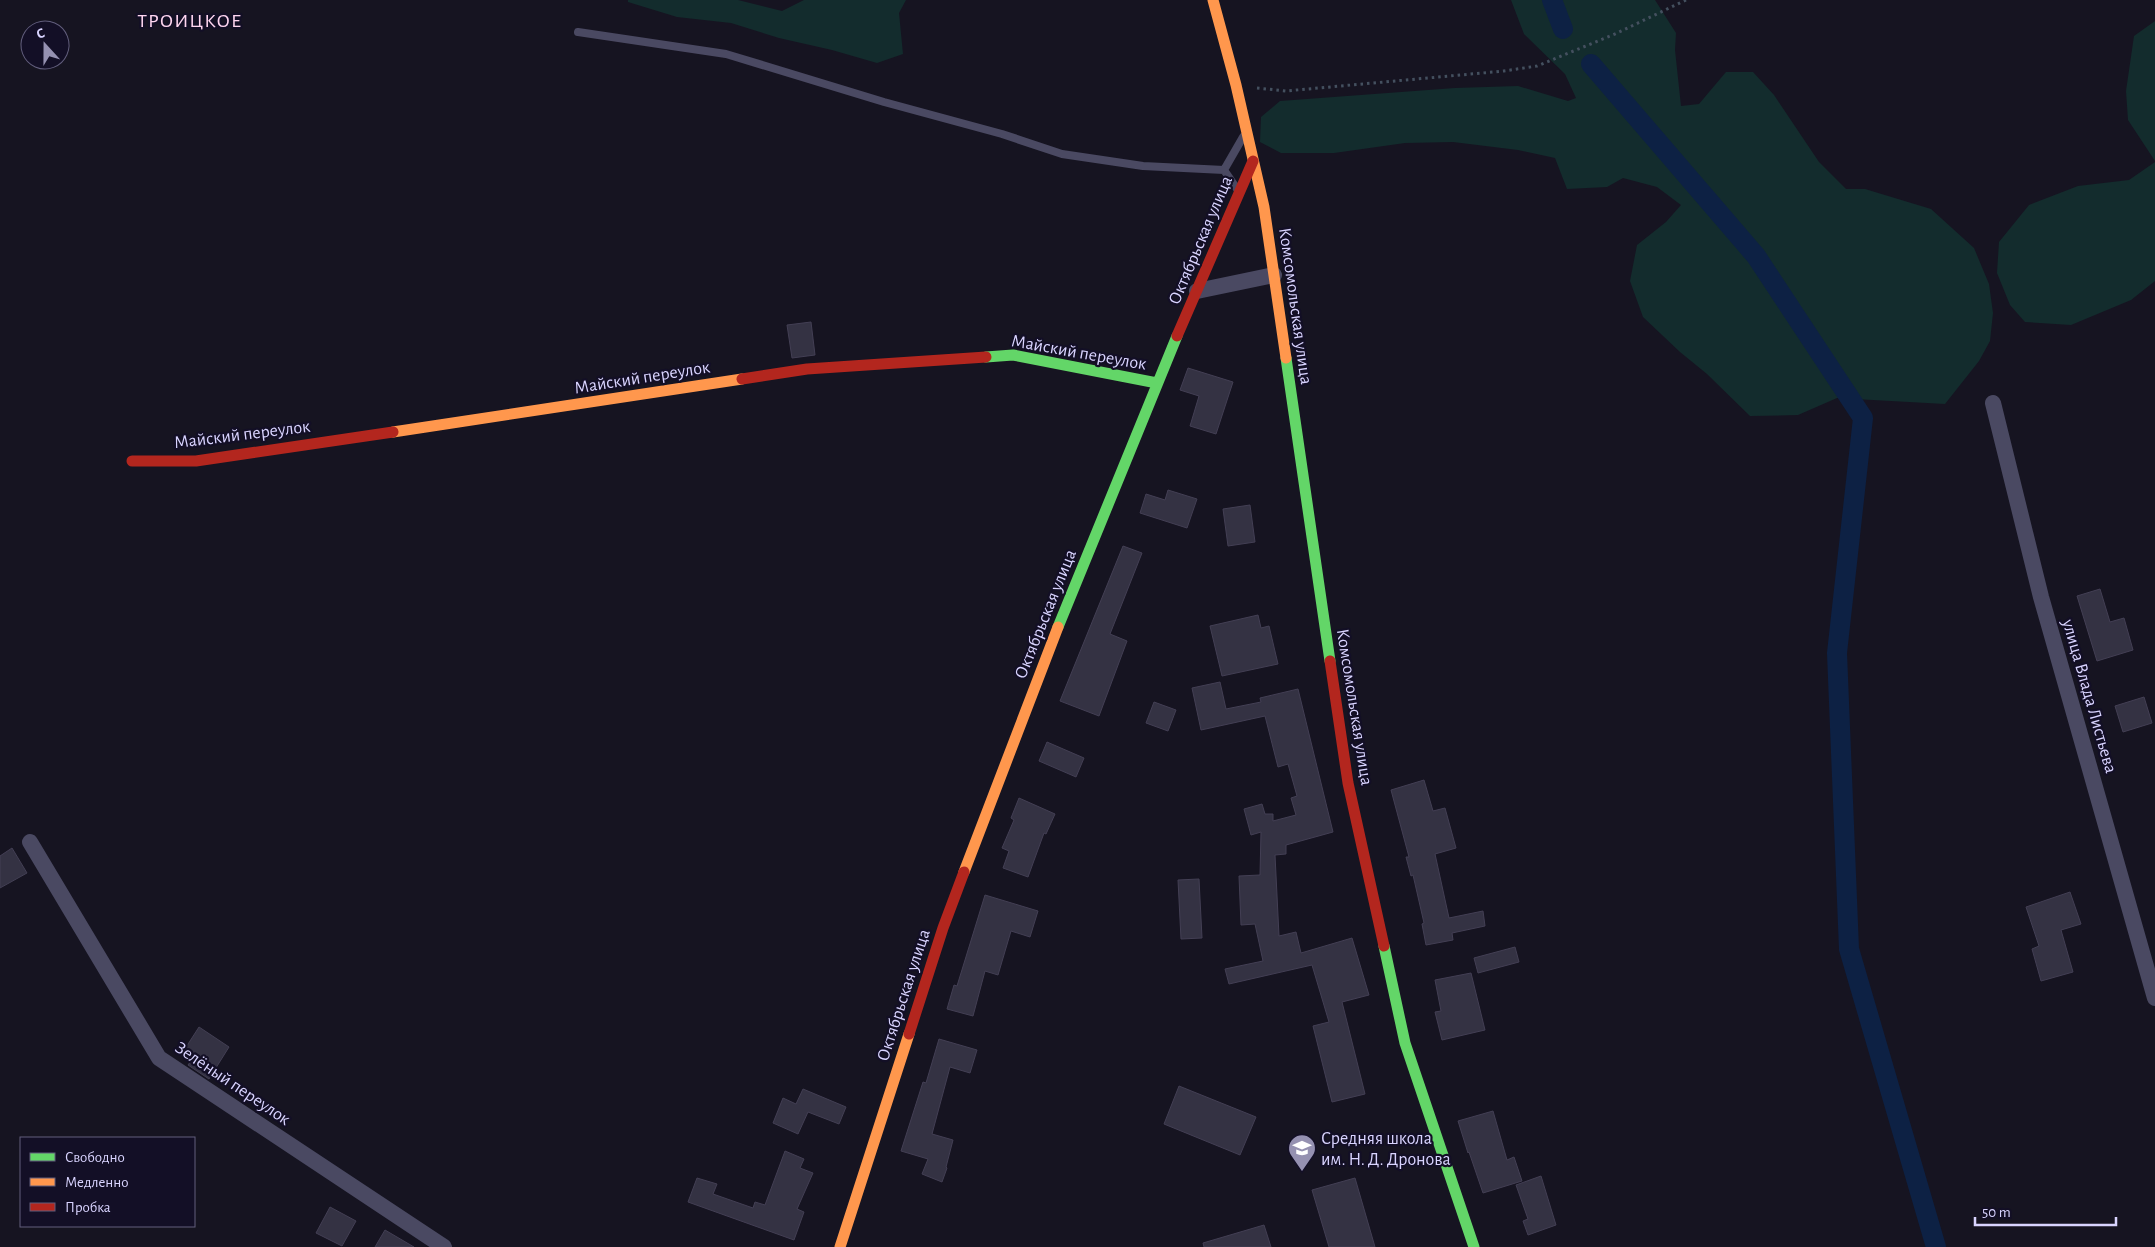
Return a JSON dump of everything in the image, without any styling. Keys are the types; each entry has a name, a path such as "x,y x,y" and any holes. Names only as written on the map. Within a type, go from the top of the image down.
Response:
{"street":[{"name":"Октябрьская улица","path":"840,1247 943,928 1044,665 1157,383 1253,161 1236,85 1213,0"},
{"name":"Комсомольская улица","path":"1253,161 1264,207 1348,783 1404,1044 1474,1247"},
{"path":"1197,291 1274,275"},
{"name":"Майский переулок","path":"132,461 196,460 610,400 806,369 1013,355 1157,383"},
{"name":"улица Влада Листьева","path":"1993,403 2041,597 2155,998"},
{"name":"Зелёный переулок","path":"30,842 159,1058 444,1247"}],"lane":[{"path":"578,32 726,54 884,102 1002,134 1062,154 1143,166 1224,170"},
{"path":"1224,170 1247,131"},
{"path":"1224,170 1240,193"}],"path":[{"path":"1236,85 1286,91 1504,72 1537,66 1615,34 1686,0"}],"green space":[{"path":"628,0 738,0 782,11 804,0 906,0 899,13 903,54 877,63 779,38 731,23 677,17 628,2"},
{"path":"1511,0 1655,0 1676,33 1675,50 1681,106 1699,104 1726,72 1753,72 1774,95 1819,162 1846,189 1865,189 1931,209 1974,248 1989,284 1993,313 1990,341 1979,361 1945,404 1837,398 1798,415 1750,416 1707,374 1680,352 1643,317 1630,281 1637,245 1666,222 1681,205 1657,187 1623,178 1607,187 1567,189 1555,158 1518,150 1453,142 1405,143 1334,153 1281,153 1260,142 1261,117 1280,101 1455,88 1518,86 1568,101 1576,98 1565,74 1524,34"},
{"path":"2155,21 2155,161 2128,120 2126,91 2134,36"},
{"path":"2155,162 2155,281 2131,300 2071,325 2025,322 2010,305 1997,273 1999,242 2029,205 2078,186 2129,180"}],"building":[{"path":"811,322 815,355 792,358 787,325"},
{"path":"1188,368 1233,382 1216,434 1190,426 1199,396 1180,390"},
{"path":"1168,490 1197,499 1187,528 1140,513 1146,494 1165,500"},
{"path":"1250,505 1255,542 1228,546 1223,509"},
{"path":"1123,546 1142,553 1110,634 1127,641 1099,716 1060,701"},
{"path":"2100,589 2110,622 2124,618 2133,650 2097,661 2077,596"},
{"path":"1258,615 1261,628 1269,626 1278,664 1222,676 1210,626"},
{"path":"1220,682 1226,709 1261,702 1260,698 1298,689 1333,832 1286,845 1286,854 1275,855 1279,936 1296,932 1301,953 1352,938 1369,995 1342,1002 1365,1094 1332,1102 1313,1026 1329,1022 1312,965 1229,984 1225,969 1263,961 1255,924 1241,925 1239,876 1260,875 1261,832 1251,835 1244,809 1262,804 1265,814 1273,814 1273,821 1296,815 1291,798 1297,796 1288,764 1278,767 1265,716 1201,730 1192,688"},
{"path":"2144,697 2152,723 2123,732 2115,706"},
{"path":"1154,702 1176,710 1168,731 1146,723"},
{"path":"1047,742 1084,758 1076,777 1039,761"},
{"path":"1424,780 1433,811 1445,808 1456,848 1435,854 1449,918 1483,911 1485,926 1452,933 1453,940 1426,945 1422,924 1424,923 1413,875 1411,876 1406,857 1409,857 1391,790"},
{"path":"1019,798 1055,814 1046,834 1044,833 1028,877 1003,868 1009,851 1002,848 1014,820 1011,818"},
{"path":"12,848 27,873 0,888 0,856"},
{"path":"1199,879 1202,938 1181,939 1178,880"},
{"path":"2070,892 2081,924 2061,930 2073,972 2041,981 2032,949 2039,946 2026,907"},
{"path":"985,895 1038,911 1030,937 1011,931 998,975 985,971 973,1016 947,1009 954,985 957,986"},
{"path":"1515,947 1519,962 1478,973 1474,958"},
{"path":"1471,973 1485,1030 1442,1040 1435,1012 1441,1011 1435,980"},
{"path":"199,1027 229,1047 209,1079 188,1065 191,1061 181,1055"},
{"path":"939,1039 977,1050 970,1073 950,1067 932,1134 953,1140 942,1182 922,1174 928,1159 901,1151 923,1082 926,1083"},
{"path":"1179,1086 1256,1117 1240,1155 1164,1124"},
{"path":"803,1089 846,1107 839,1124 808,1112 798,1134 773,1123 783,1098 796,1104"},
{"path":"1493,1111 1507,1160 1514,1157 1522,1181 1483,1193 1458,1121"},
{"path":"785,1151 804,1159 800,1168 813,1173 797,1209 804,1212 794,1240 688,1202 697,1178 717,1184 713,1194 753,1208 755,1202 765,1205"},
{"path":"1541,1176 1556,1225 1528,1235 1523,1221 1528,1219 1516,1185"},
{"path":"1355,1178 1375,1247 1329,1247 1312,1190"},
{"path":"330,1207 356,1221 342,1246 316,1233"},
{"path":"1264,1225 1271,1247 1204,1247 1203,1243"},
{"path":"385,1230 414,1247 375,1247"}],"waterway":[{"path":"1552,0 1563,29"},
{"path":"1591,64 1756,256 1863,418 1837,653 1849,949 1936,1247"}],"traffic: fast":[{"path":"1058,627 1177,336"},
{"path":"986,357 1013,355 1157,383"},
{"path":"1286,358 1330,661"},
{"path":"1384,946 1405,1043 1474,1247"}],"traffic: slow":[{"path":"1213,0 1236,85 1264,207 1286,358"},
{"path":"393,432 742,379"},
{"path":"964,872 1058,627"},
{"path":"840,1247 909,1034"}],"traffic: jam":[{"path":"1177,336 1253,161"},
{"path":"742,379 807,369 986,357"},
{"path":"132,461 196,461 393,432"},
{"path":"1330,661 1348,783 1384,946"},
{"path":"909,1034 943,928 964,872"}],"place":[{"name":"Средняя школа им. Н. Д. Дронова","path":"1302,1172"}],"district":[{"name":"ТРОИЦКОЕ","path":"190,20"}]}
